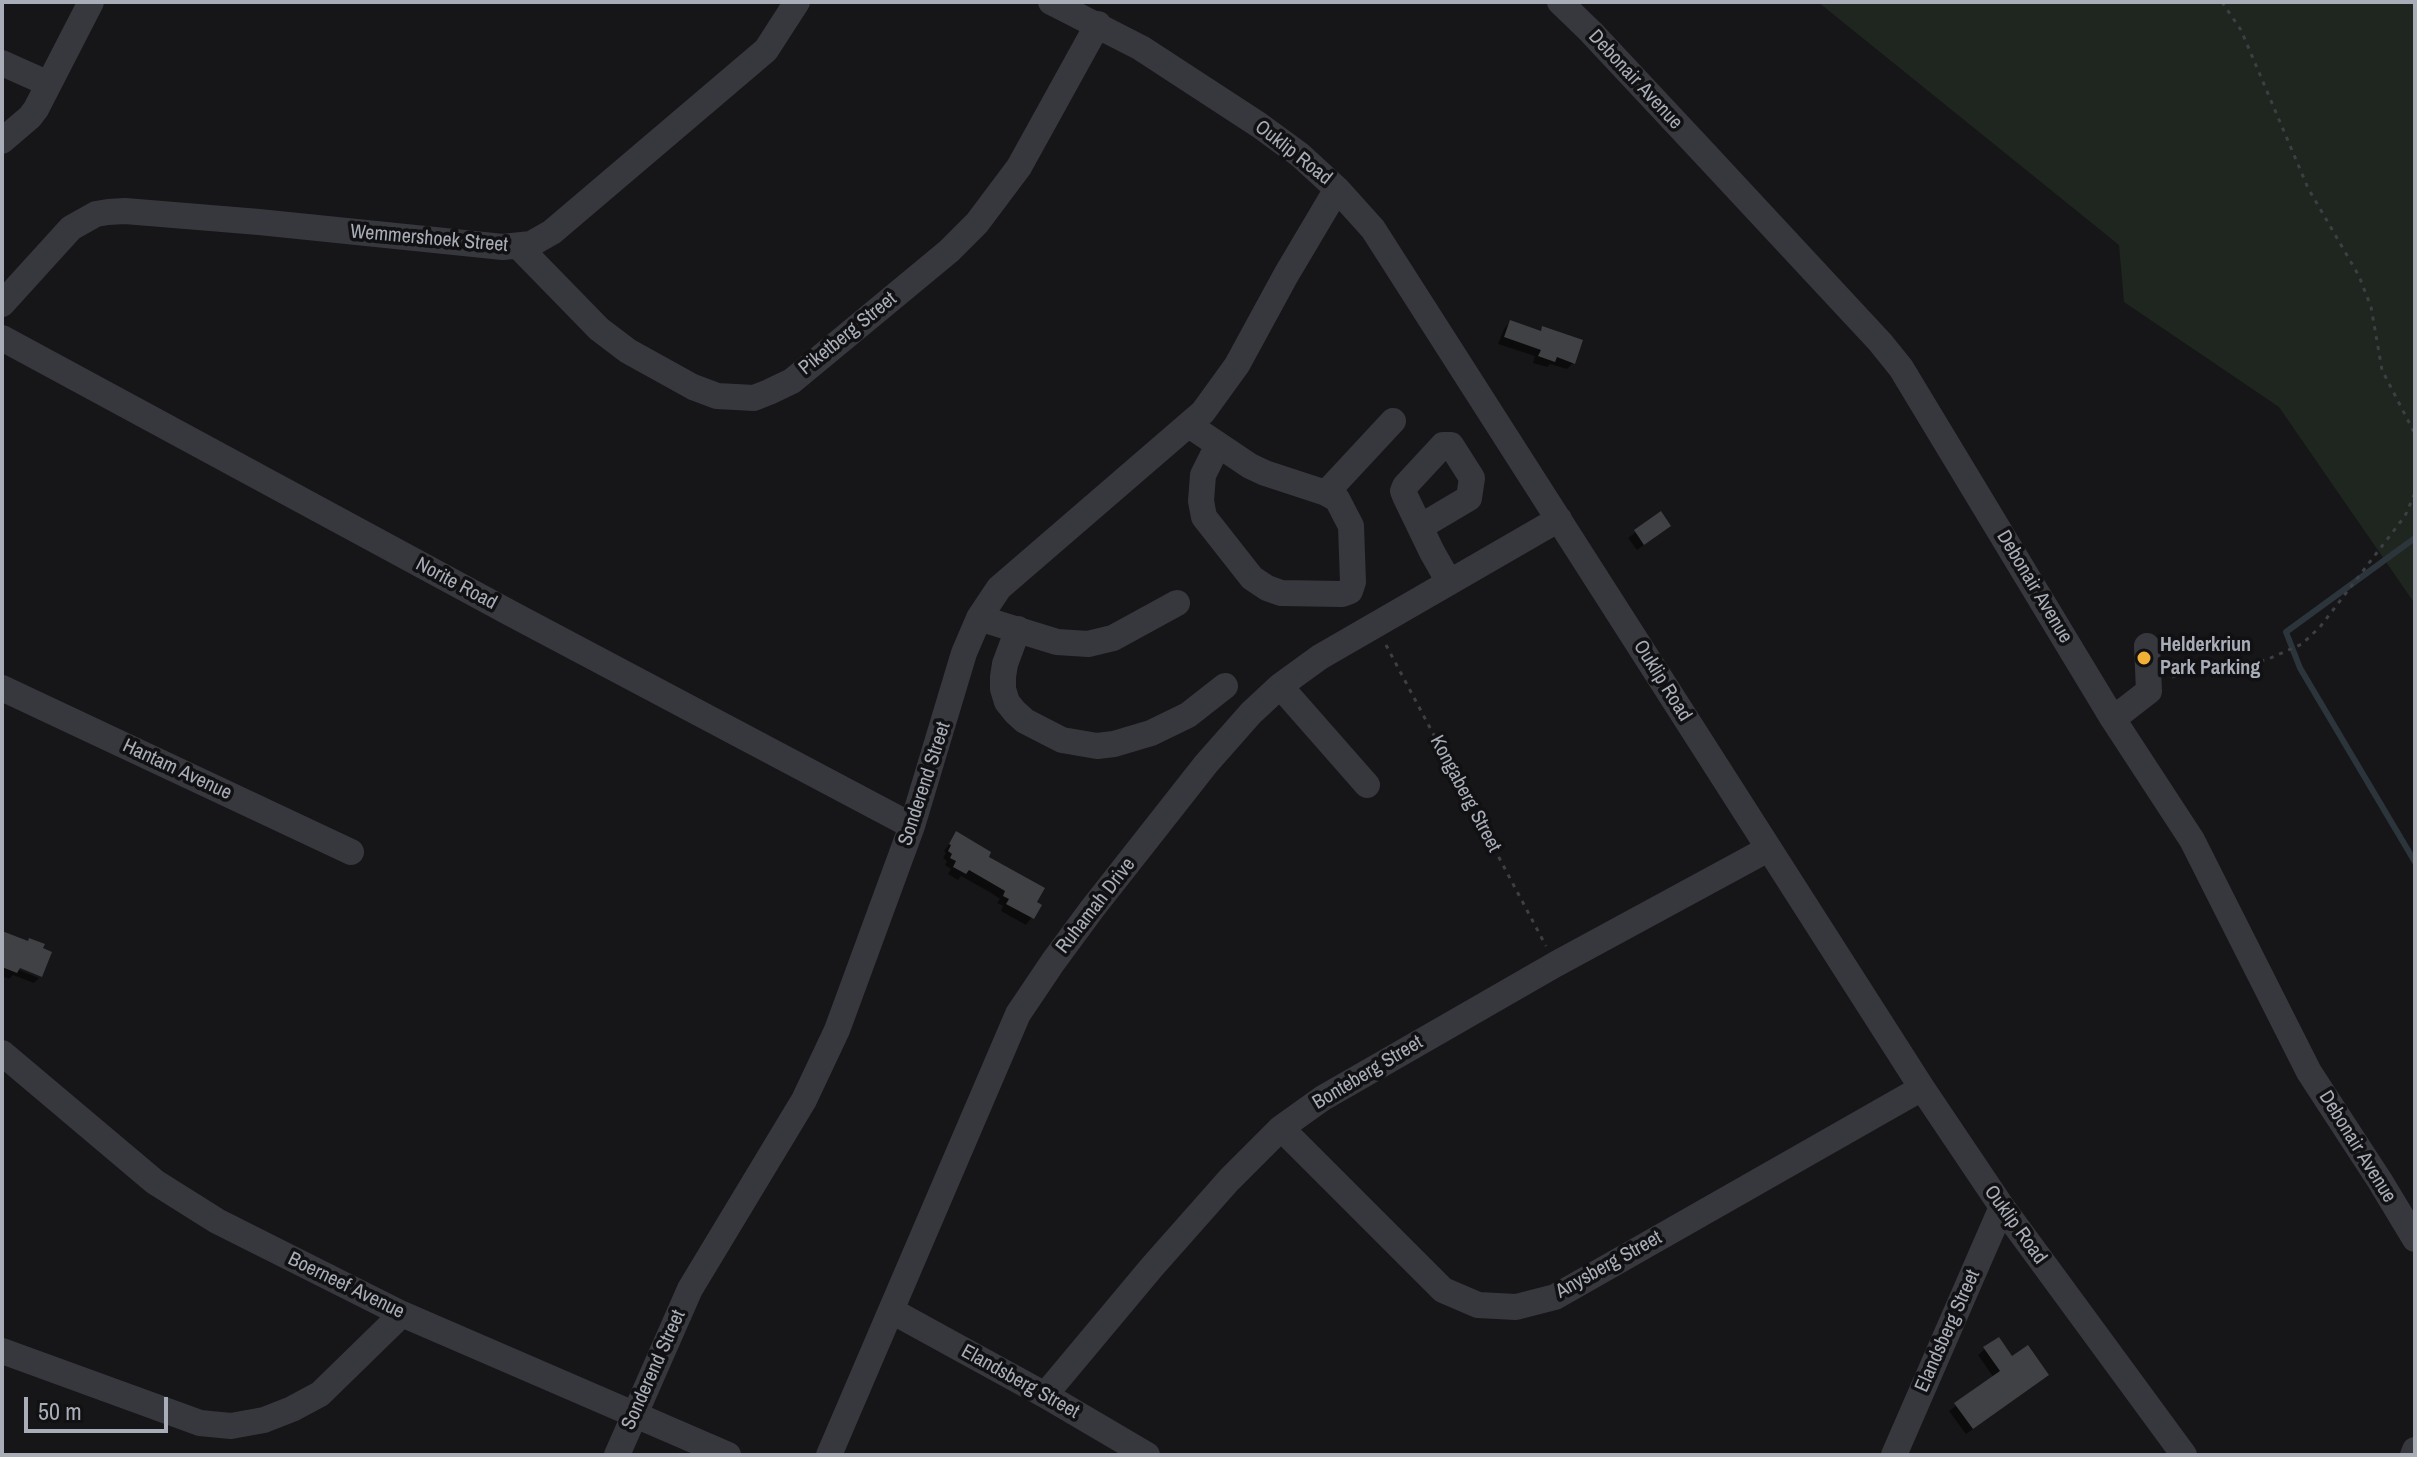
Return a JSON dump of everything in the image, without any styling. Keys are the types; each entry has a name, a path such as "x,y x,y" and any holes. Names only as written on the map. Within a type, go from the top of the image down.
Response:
{"street":[{"path":"2,141 30,117 91,2"},
{"name":"Wemmershoek Street","path":"2,304 71,228 96,214 108,212 140,212 519,247 531,244 552,232 766,50 797,2"},
{"name":"Ouklip Road","path":"1051,2 1141,48 1259,125 1300,155 1337,189 1373,229 1922,1088 2002,1207 2184,1455"},
{"name":"Debonair Avenue","path":"1560,2 1685,132 1901,368 2113,719 2192,840 2309,1072 2415,1239"},
{"name":"Piketberg Street","path":"519,247 599,329 628,351 693,387 717,396 754,398 792,381 949,251 977,223 1019,167 1098,24"},
{"path":"2,63 49,84"},
{"name":"Sonderend Street","path":"617,1455 690,1289 804,1100 831,1044 912,826 964,653 979,618 999,588 1189,425 1220,391 1337,189"},
{"name":"Norite Road","path":"3,340 912,826"},
{"path":"1326,493 1393,421"},
{"path":"1189,425 1265,473 1337,499 1351,526 1353,582 1350,591 1342,594 1281,593 1252,578 1204,517 1201,501 1203,475 1218,445"},
{"name":"Ruhamah Drive","path":"829,1455 1018,1014 1076,930 1197,776 1251,713 1280,686 1320,657 1375,624 1559,519"},
{"path":"1420,527 1449,582"},
{"path":"979,618 1057,642 1102,642 1177,603"},
{"path":"1018,629 1003,677 1007,702 1025,721 1062,740 1097,746 1151,733 1188,715 1225,686"},
{"path":"2113,719 2149,691 2147,646"},
{"path":"1280,686 1367,785"},
{"name":"Hantam Avenue","path":"2,688 351,852"},
{"name":"Bonteberg Street","path":"1045,1395 1152,1267 1229,1180 1281,1128 1323,1098 1556,964 1768,849"},
{"name":"Boerneef Avenue","path":"2,1053 155,1182 217,1221 402,1314 728,1455"},
{"name":"Anysberg Street","path":"1281,1128 1443,1290 1478,1305 1516,1307 1555,1297 1922,1088"},
{"name":"Elandsberg Street","path":"1894,1455 2002,1207"},
{"name":"Elandsberg Street","path":"892,1311 1147,1455"},
{"path":"2,1351 200,1423 231,1426 264,1420 320,1394 402,1314"}],"path":[{"path":"2222,2 2241,30 2308,188 2359,276 2371,307 2382,370 2415,434"},
{"path":"2149,691 2163,681 2192,671 2266,660 2302,644 2320,627 2405,516 2415,493"},
{"name":"Kongaberg Street","path":"1375,624 1556,964"}],"shaded area":[{"path":"1818,2 2415,2 2415,604 2279,407 2124,302 2119,245"}],"building":[{"path":"1510,320 1541,331 1542,326 1583,340 1575,364 1557,357 1555,362 1538,356 1541,350 1504,337"},
{"path":"1661,511 1671,526 1644,545 1634,530"},
{"path":"956,831 991,852 989,857 1045,888 1037,902 1042,905 1034,919 1006,904 1009,899 1003,896 1005,891 969,870 966,874 953,867 956,861 950,858 952,854 948,851"},
{"path":"2,931 45,944 43,948 52,952 42,977 20,968 17,973 2,967"},
{"path":"1999,1337 2012,1356 2028,1345 2049,1375 1973,1429 1954,1403 2000,1371 1983,1347"}],"waterway":[{"path":"2415,538 2286,632 2300,668 2415,862"}],"place":[{"name":"Helderkriun Park Parking","path":"2144,658"}]}
